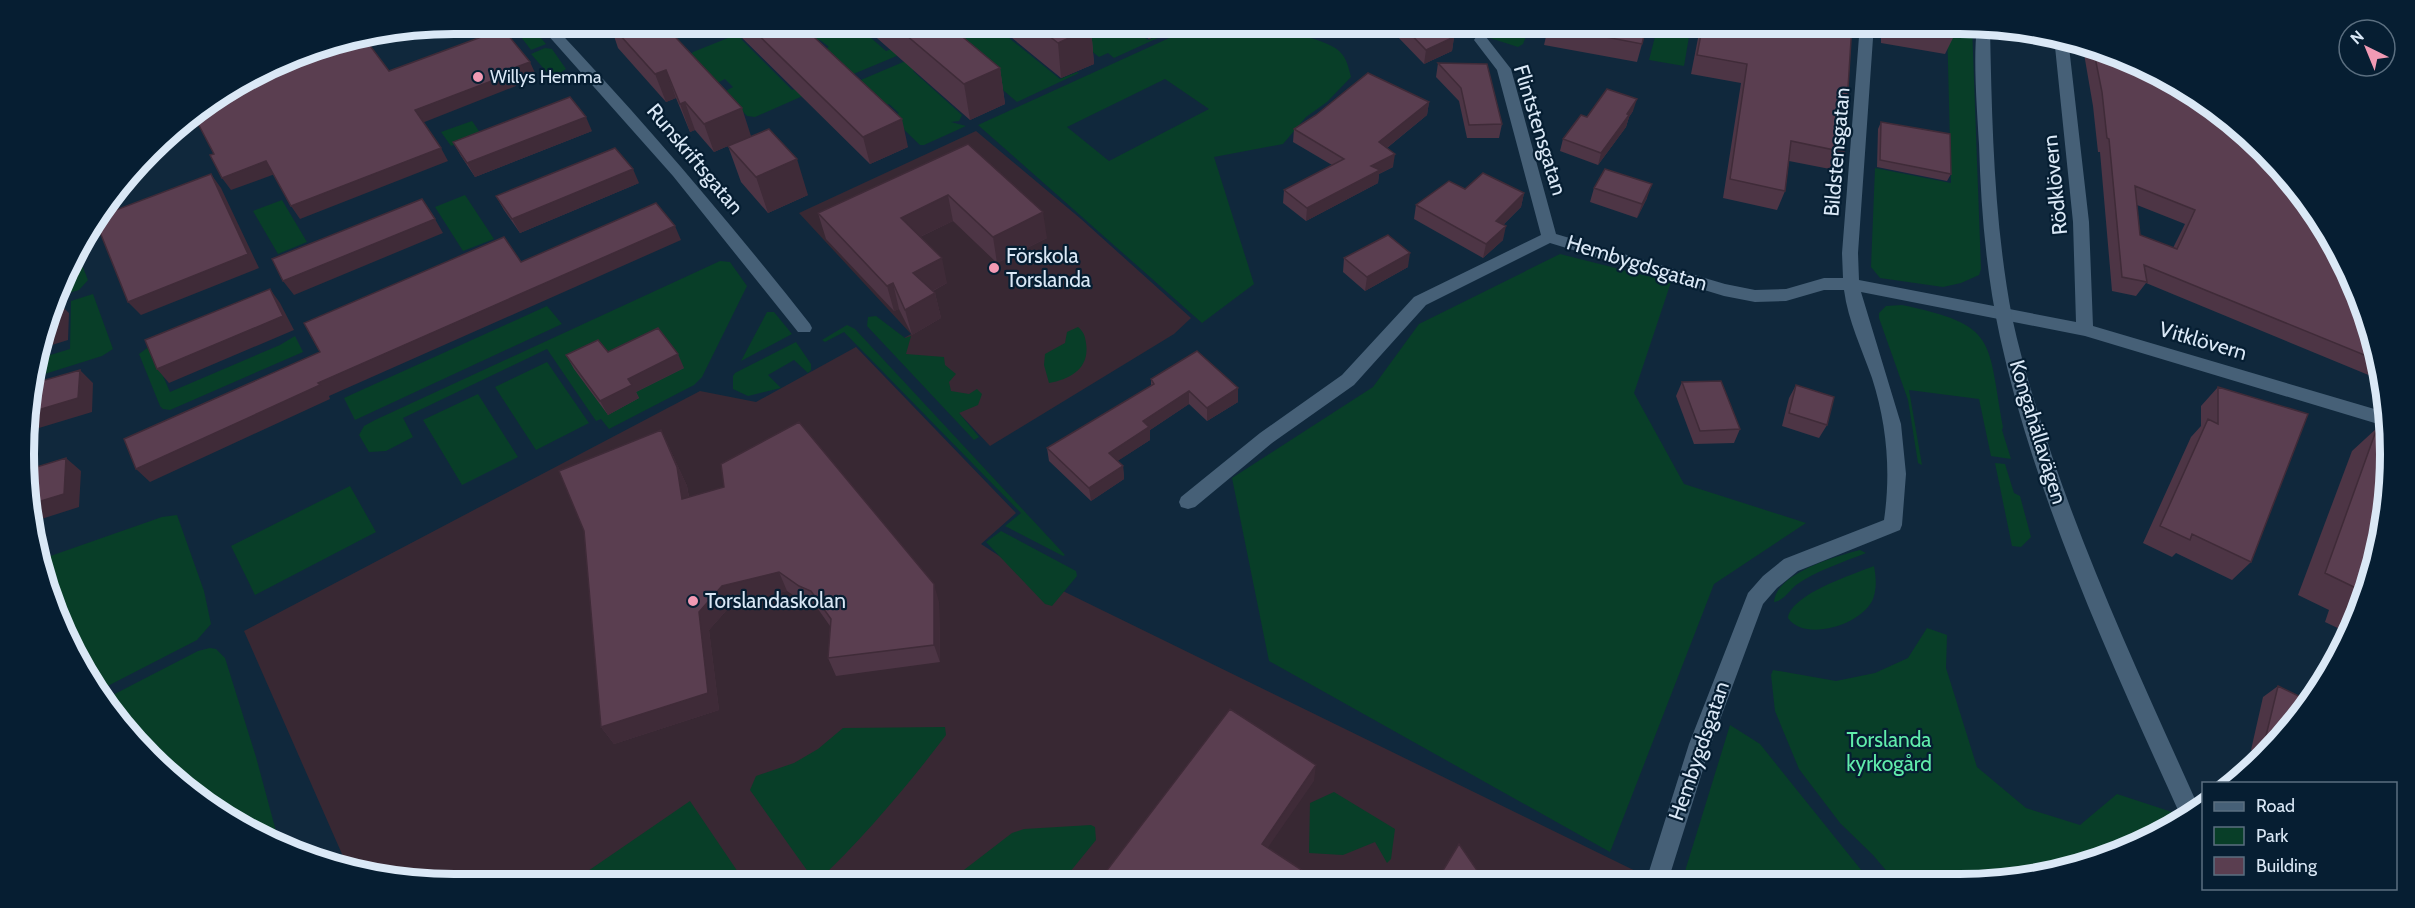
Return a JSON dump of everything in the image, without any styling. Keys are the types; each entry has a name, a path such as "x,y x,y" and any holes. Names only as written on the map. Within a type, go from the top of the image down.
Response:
{"street":[{"name":"Runskriftsgatan","path":"554,34 602,84 691,187 804,328"},
{"name":"Bildstensgatan","path":"1851,284 1850,253 1866,34"},
{"name":"Kongahällavägen","path":"1983,35 1990,199 2003,314 2031,420 2080,561 2187,807"},
{"name":"Flintstensgatan","path":"1481,40 1504,69 1549,237"},
{"name":"Rödklövern","path":"2062,47 2081,222 2085,330"},
{"name":"Hembygdsgatan","path":"1188,502 1266,438 1348,380 1420,301 1549,237 1724,290 1755,296 1786,295 1824,284 1851,284 2003,314"},
{"name":"Hembygdsgatan","path":"1659,874 1700,744 1755,599 1770,582 1791,565 1893,525 1899,468 1894,438 1885,390 1856,308 1851,284"},
{"name":"Vitklövern","path":"2003,314 2085,330 2379,417"}],"shaded area":[{"name":"Förskola Torslanda","path":"976,131 1081,219 1191,318 1174,334 990,446 894,344 911,334 799,213"},
{"name":"Torslandaskolan","path":"856,347 1016,513 981,544 1022,571 1642,874 758,874 756,872 753,874 454,874 399,870 344,859 244,631 700,391 756,402"}],"green space":[{"path":"519,34 538,34 546,44 531,50"},
{"path":"738,34 754,34 741,39 792,90 835,72 839,80 755,117 747,116 724,92 733,87 725,79 717,83 690,55"},
{"path":"802,34 866,34 886,51 892,49 899,55 851,75 821,51 829,47 820,40 812,43"},
{"path":"969,34 1004,34 1060,79 1079,73 1017,102 948,43"},
{"path":"1070,34 1139,34 1148,40 1166,34 1114,58 1108,53 1099,57"},
{"path":"1178,34 1310,34 1311,38 1334,47 1343,55 1351,77 1327,102 1306,117 1283,144 1214,157 1254,284 1202,323 978,125","holes":["1165,79 1209,109 1109,161 1067,127"]},
{"path":"1483,34 1527,34 1523,44 1518,47"},
{"path":"1656,34 1689,34 1684,66 1649,60"},
{"path":"1947,34 1972,34 1981,269 1979,275 1961,283 1943,287 1880,278 1871,267 1875,168 1951,183"},
{"path":"941,46 953,54 913,71 962,115 959,121 951,122 966,126 920,145 891,117 899,113 889,104 881,107 856,82"},
{"path":"545,48 552,49 566,69 552,78 531,54"},
{"path":"472,121 481,134 451,146 441,132"},
{"path":"465,195 494,239 463,251 435,207"},
{"path":"282,200 307,242 278,254 253,211"},
{"path":"1560,254 1671,282 1634,393 1684,484 1806,523 1714,584 1610,852 1269,661 1232,478 1373,387 1419,324"},
{"path":"720,261 730,262 747,286 702,377 694,385 609,429 601,419 596,421 547,349 403,418 413,437 386,451 369,452 359,435 364,426 375,420"},
{"path":"81,262 88,280 79,290 66,294"},
{"path":"93,294 113,349 102,356 42,375 47,356 70,349 71,301"},
{"path":"1902,305 1956,320 1972,329 1982,341 1994,374 2002,430 2011,459 1991,456 1979,399 1909,390 1922,465 1918,463 1908,400 1879,318 1879,313 1886,306"},
{"path":"547,306 562,324 355,420 344,398"},
{"path":"767,312 774,312 792,334 741,361"},
{"path":"876,316 905,338 911,336 906,354 944,357 945,365 956,374 949,382 951,391 969,394 977,389 982,394 978,405 959,413 979,437 974,440 867,326 868,317"},
{"path":"847,325 855,329 1065,555 1005,526 1021,513 844,332 825,342 822,340"},
{"path":"1078,327 1084,334 1086,343 1082,366 1065,379 1049,383 1044,365 1045,354 1065,343 1067,332"},
{"path":"295,336 303,352 170,410 160,406 139,354 150,346 170,392 280,345"},
{"path":"796,342 811,364 811,370 808,373 794,360 768,375 781,388 748,396 733,389 735,373"},
{"path":"547,362 589,423 536,450 495,387"},
{"path":"478,394 518,457 462,485 423,420"},
{"path":"1995,463 2005,464 2014,493 2020,496 2031,537 2021,547 2012,546"},
{"path":"350,486 376,532 255,595 231,546"},
{"path":"177,515 204,591 211,624 197,640 105,687 66,615 48,557 162,517"},
{"path":"1001,531 1076,571 1077,576 1052,606 1045,604 986,542"},
{"path":"1860,550 1866,553 1812,575 1796,585 1780,600 1774,602 1777,592 1796,574 1823,561"},
{"path":"1874,566 1876,582 1873,599 1858,616 1846,623 1820,630 1796,625 1788,618 1792,609 1811,593"},
{"name":"Torslanda kyrkogård","path":"1927,628 1947,635 1946,668 1977,767 2026,808 2080,825 2117,794 2172,812 2174,815 2122,842 2043,865 1988,873 1889,874 1840,823 1799,769 1775,711 1771,675 1773,670 1836,681 1875,673 1908,658"},
{"path":"216,649 225,658 256,757 277,834 221,803 177,769 139,731 111,696 198,651"},
{"path":"1730,725 1760,744 1864,874 1684,874"},
{"path":"945,727 946,735 900,793 851,848 825,874 810,874 750,790 756,776 794,763 818,749 843,728"},
{"path":"1334,792 1395,829 1391,859 1387,863 1375,842 1343,855 1309,853 1310,803"},
{"path":"690,801 738,872 735,874 584,874"},
{"path":"1091,825 1095,827 1096,840 1068,874 959,874 1012,833 1024,829"}],"building":[{"path":"489,34 507,34 530,62 508,70 510,74 415,110 441,148 291,206 266,161 222,178 210,155 214,154 197,122 221,105 268,78 293,66 345,49 369,44 389,71"},
{"path":"619,34 672,34 742,108 704,124 685,102 680,104 666,70 655,74"},
{"path":"757,34 811,34 902,119 863,137"},
{"path":"905,34 959,34 1000,68 964,84"},
{"path":"1047,34 1078,34 1058,43"},
{"path":"1411,34 1450,34 1454,37 1426,50"},
{"path":"1590,34 1644,34 1642,44"},
{"path":"1701,34 1851,34 1844,152 1791,141 1785,191 1730,179 1747,64 1697,55"},
{"path":"2095,57 2122,66 2171,91 2194,105 2238,139 2276,177 2310,221 2324,244 2349,293 2369,357 2144,265 2147,282 2122,277 2109,139 2107,138 2102,92","holes":["2135,186 2195,210 2177,249 2140,235"]},
{"path":"1438,63 1487,64 1502,124 1469,125 1461,88"},
{"path":"1368,73 1429,102 1379,142 1395,154 1371,166 1380,170 1307,208 1284,190 1344,159 1294,129 1316,115"},
{"path":"1607,89 1637,99 1627,114 1629,115 1601,153 1563,139 1581,115 1587,117"},
{"path":"570,97 586,117 467,163 453,142"},
{"path":"1881,122 1950,134 1951,174 1880,160"},
{"path":"769,129 797,159 756,177 728,146"},
{"path":"968,144 1043,212 993,237 948,195 901,218 942,258 913,273 935,293 905,310 893,283 887,286 818,213"},
{"path":"615,148 633,169 512,219 496,196"},
{"path":"1605,169 1652,184 1642,204 1594,188"},
{"path":"1483,173 1524,193 1496,221 1506,226 1486,244 1416,205 1449,181 1465,189"},
{"path":"211,174 248,254 128,302 99,230 112,211"},
{"path":"422,199 435,219 283,281 272,259"},
{"path":"656,203 675,226 318,383 320,385 136,469 124,439 320,352 304,323 504,237 521,262"},
{"path":"1388,235 1410,253 1367,277 1344,258"},
{"path":"270,289 283,316 157,369 145,340"},
{"path":"658,328 678,354 628,379 632,385 600,401 566,355 598,340 608,352"},
{"path":"1197,351 1238,388 1207,408 1189,391 1143,421 1149,427 1109,453 1123,466 1089,488 1047,448 1154,384 1151,379"},
{"path":"80,370 78,398 37,410 41,381"},
{"path":"1721,381 1740,429 1700,431 1682,382"},
{"path":"1796,385 1834,397 1827,425 1789,413"},
{"path":"2218,387 2308,414 2251,562 2192,534 2190,540 2160,526 2208,419 2218,424"},
{"path":"799,422 934,584 934,645 828,658 831,619 811,591 799,586 779,572 722,586 699,612 708,693 601,727 584,531 559,471 661,430 677,467 682,499 724,487 721,464"},
{"path":"2377,428 2380,429 2380,481 2377,509 2366,563 2354,601 2356,588 2325,573"},
{"path":"66,458 64,494 37,502 35,468"},
{"path":"2278,686 2302,698 2276,731 2267,741 2265,740"},
{"path":"1230,709 1316,765 1262,844 1308,874 1104,874"},
{"path":"1459,844 1480,874 1441,874"}],"place":[{"name":"Willys Hemma","path":"478,77"},
{"name":"Förskola Torslanda","path":"994,268"},
{"name":"Torslandaskolan","path":"693,601"}]}
